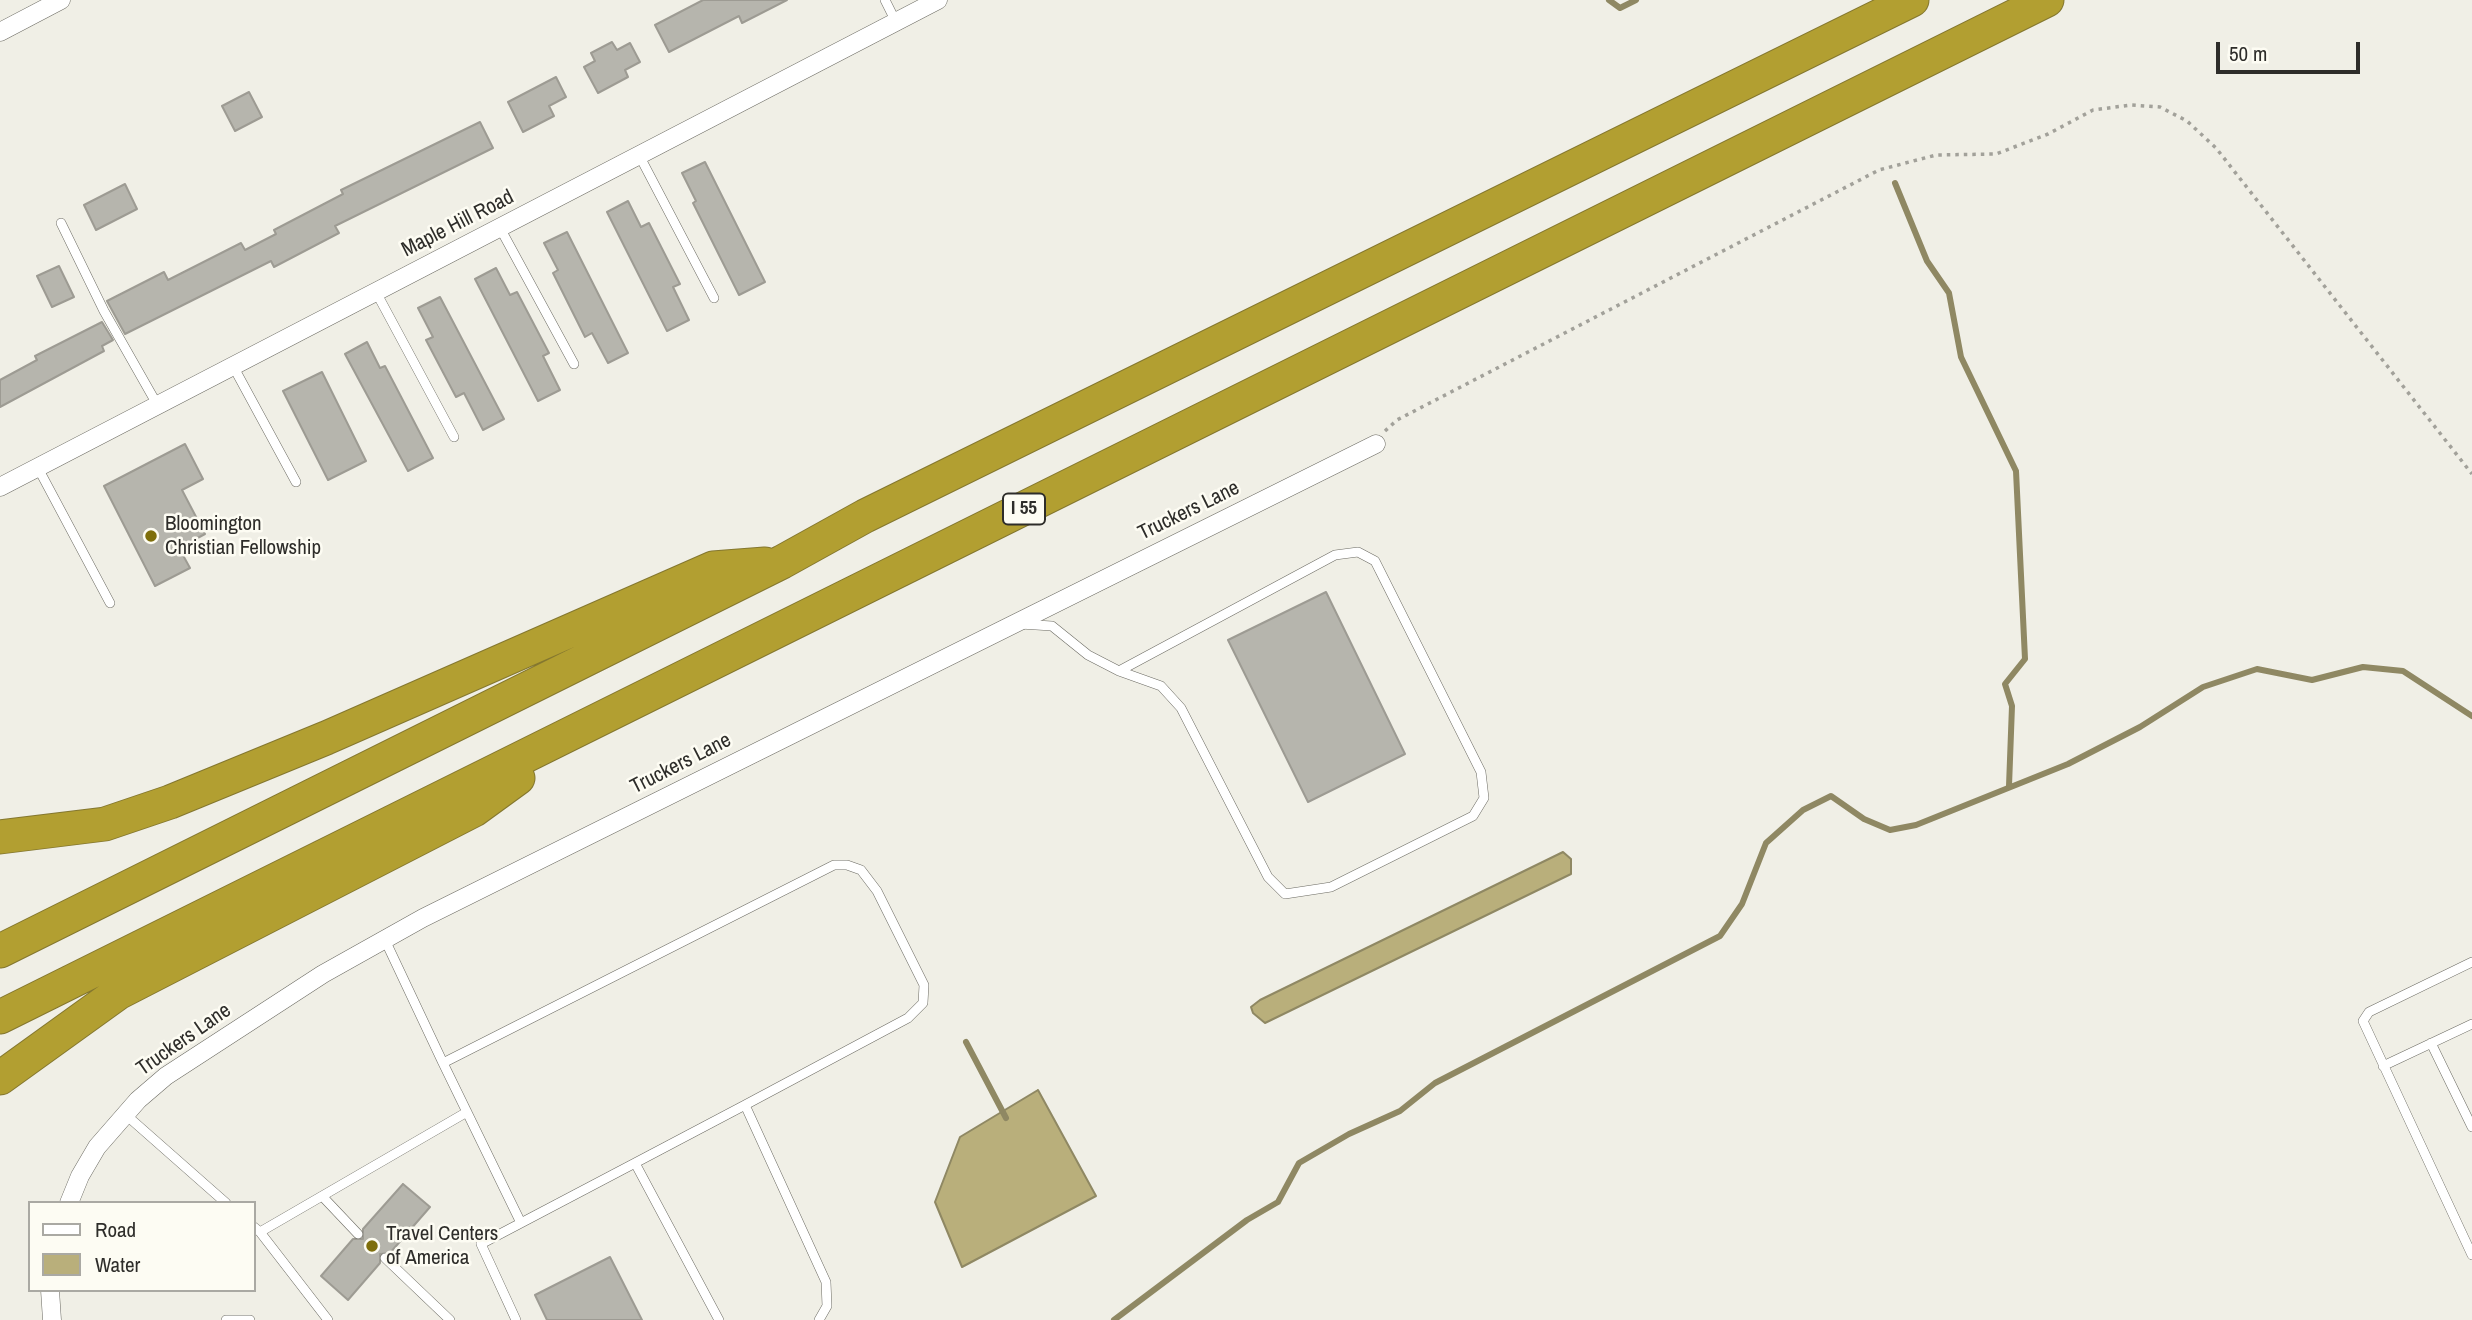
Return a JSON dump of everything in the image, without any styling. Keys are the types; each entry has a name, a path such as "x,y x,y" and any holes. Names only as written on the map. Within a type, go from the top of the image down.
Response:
{"highway":[{"path":"0,951 782,562 864,516 1912,0"},
{"name":"I 55","path":"0,1017 2047,0"},
{"path":"0,837 106,824 170,802 339,733 713,568 782,562"},
{"path":"0,1078 118,993 474,810 600,719"}],"street":[{"path":"0,32 61,0"},
{"name":"Maple Hill Road","path":"0,488 938,0"},
{"name":"Truckers Lane","path":"70,1201 80,1176 97,1147 125,1114 166,1076 323,974 384,940 1376,444"},
{"path":"50,1292 52,1320"}],"lane":[{"path":"885,0 896,22"},
{"path":"639,155 714,298"},
{"path":"61,223 104,311 158,406"},
{"path":"500,228 574,364"},
{"path":"376,292 454,437"},
{"path":"233,366 296,482"},
{"path":"38,468 110,603"},
{"path":"1015,623 1052,626 1088,655 1119,671 1161,686 1181,708 1268,877 1285,894 1331,887 1472,816 1484,798 1481,772 1375,561 1358,552 1335,555 1119,671"},
{"path":"443,1063 834,865 847,864 861,870 877,891 924,985 923,1003 908,1018 481,1244 516,1320"},
{"path":"384,940 521,1223"},
{"path":"2472,961 2369,1012 2363,1021 2472,1255"},
{"path":"2383,1066 2471,1028"},
{"path":"2431,1044 2472,1127"},
{"path":"745,1105 827,1282 827,1306 818,1320"},
{"path":"328,1320 323,1309 257,1229 323,1197 467,1112"},
{"path":"125,1114 224,1201"},
{"path":"635,1163 719,1320"},
{"path":"323,1197 358,1234"},
{"path":"385,1258 450,1320"},
{"path":"226,1320 250,1320"}],"path":[{"path":"1376,444 1397,419 1879,170 1936,155 1996,154 2048,134 2094,110 2131,105 2160,107 2187,121 2216,148 2472,474"}],"water":[{"path":"1563,852 1571,859 1571,874 1265,1023 1253,1013 1251,1007 1260,1000"},
{"path":"1038,1090 1096,1196 962,1267 935,1202 960,1137"}],"building":[{"path":"703,0 787,0 742,23 739,16 669,52 655,25"},
{"path":"612,42 617,50 630,43 640,62 625,70 628,77 598,93 584,67 595,61 591,53"},
{"path":"556,77 566,97 549,106 554,116 523,132 508,102"},
{"path":"249,92 262,117 235,131 222,106"},
{"path":"480,122 493,148 335,226 339,233 274,267 271,261 125,334 107,301 164,272 168,280 241,243 245,250 276,234 274,230 343,194 341,190"},
{"path":"705,162 765,282 739,295 693,203 696,201 682,173"},
{"path":"125,184 137,209 96,230 84,205"},
{"path":"628,201 641,227 649,223 680,284 673,287 689,320 667,331 607,212"},
{"path":"567,232 628,353 608,363 592,333 585,337 553,273 558,270 544,243"},
{"path":"59,266 74,297 52,307 37,276"},
{"path":"496,268 510,295 517,292 549,353 543,356 560,390 538,401 475,279"},
{"path":"440,297 504,419 483,430 464,393 456,397 426,340 433,337 418,308"},
{"path":"102,322 113,340 102,346 104,351 0,407 0,380 37,360 35,356"},
{"path":"367,342 380,368 385,366 433,458 408,471 345,354"},
{"path":"322,372 366,461 328,480 283,391"},
{"name":"Bloomington Christian Fellowship","path":"185,444 203,479 182,490 205,534 179,548 190,568 155,586 104,486"},
{"path":"1326,592 1405,754 1308,802 1228,640"},
{"name":"Travel Centers of America","path":"403,1184 430,1207 390,1253 380,1254 380,1263 348,1300 321,1276 353,1239 363,1239 363,1229"},
{"path":"610,1257 642,1320 547,1320 535,1295"}],"waterway":[{"path":"1609,0 1620,8 1636,0"},
{"path":"1895,183 1927,261 1949,293 1961,357 2016,471 2025,659 2005,684 2012,706 2009,786"},
{"path":"1114,1320 1247,1220 1278,1202 1299,1163 1349,1134 1400,1111 1435,1083 1720,936 1742,904 1766,843 1803,810 1831,796 1864,819 1890,830 1916,825 2068,764 2140,727 2203,687 2257,669 2312,680 2363,667 2403,671 2472,716"},
{"path":"966,1042 1006,1118"}],"place":[{"name":"Bloomington Christian Fellowship","path":"151,536"},
{"name":"Travel Centers of America","path":"372,1246"}]}
